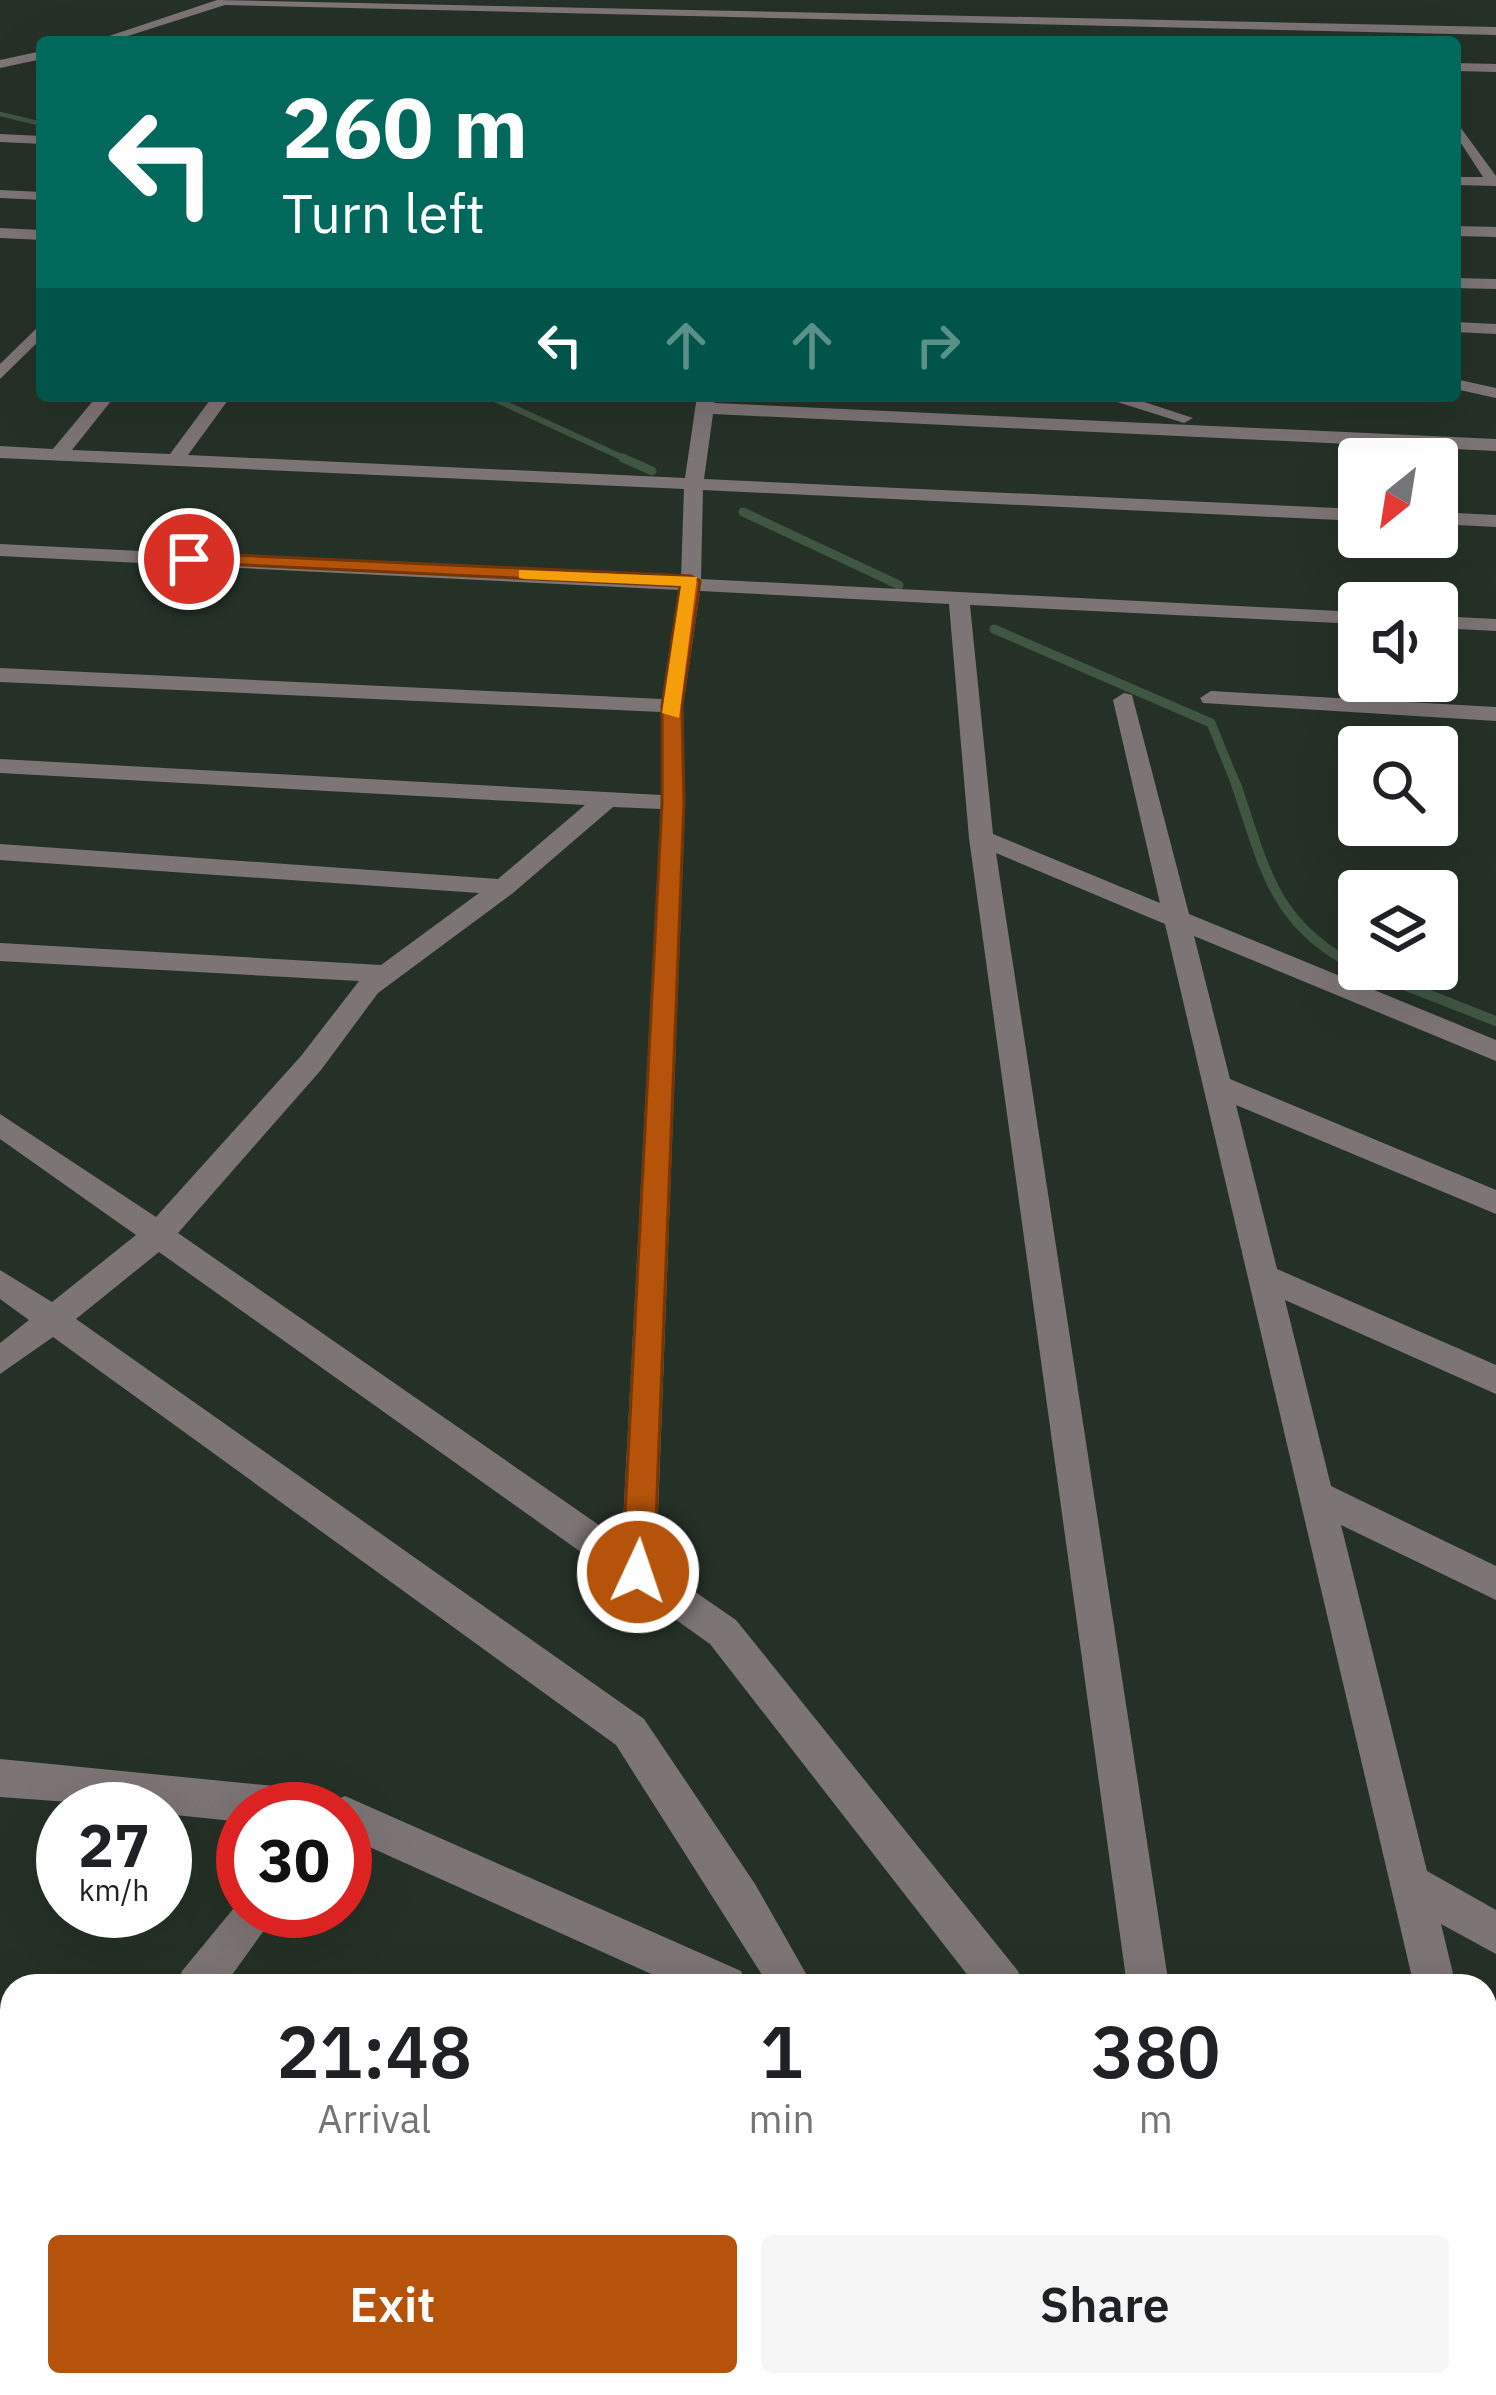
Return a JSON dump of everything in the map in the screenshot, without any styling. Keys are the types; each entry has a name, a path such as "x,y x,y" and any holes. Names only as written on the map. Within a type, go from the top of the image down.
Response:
{"street":[{"path":"969,0 974,18"},
{"path":"116,36 227,1 730,6 974,18 1496,31"},
{"path":"723,28 730,6"},
{"path":"1114,22 1118,36"},
{"path":"0,64 36,57"},
{"path":"1461,67 1496,68"},
{"path":"1461,133 1495,182"},
{"path":"0,138 36,140"},
{"path":"1461,181 1495,182"},
{"path":"0,194 36,196"},
{"path":"1461,231 1496,232"},
{"path":"0,249 8,233"},
{"path":"1461,283 1496,284"},
{"path":"1461,327 1496,329"},
{"path":"0,374 36,335"},
{"path":"1461,385 1496,393"},
{"path":"58,455 101,402"},
{"path":"174,462 218,402"},
{"path":"638,1572 673,803 672,706 691,581 694,484 707,402 923,418 1496,445"},
{"path":"923,418 924,402"},
{"path":"1128,402 1236,433"},
{"path":"0,452 1338,514"},
{"path":"1458,519 1496,521"},
{"path":"2,553 691,581 959,600 1338,618"},
{"path":"959,600 981,838 1146,1974"},
{"path":"1458,623 1496,625"},
{"path":"0,675 672,706"},
{"path":"1211,698 1496,714"},
{"path":"1124,700 1432,1974"},
{"path":"0,766 673,803"},
{"path":"0,1361 158,1235 384,974 504,887 607,799"},
{"path":"981,838 1496,1052"},
{"path":"0,851 504,887"},
{"path":"0,952 384,974"},
{"path":"1217,1085 1496,1203"},
{"path":"0,1124 723,1632 994,1974"},
{"path":"1264,1277 1496,1380"},
{"path":"0,1282 630,1732 741,1898 785,1974"},
{"path":"1317,1496 1496,1583"},
{"path":"0,1778 216,1800"},
{"path":"372,1828 689,1974"},
{"path":"1411,1884 1496,1933"},
{"path":"207,1974 236,1938"}],"waterway":[{"path":"0,114 36,123"},
{"path":"501,402 630,461"},
{"path":"623,458 652,471"},
{"path":"743,512 899,585"},
{"path":"994,629 1211,723 1237,787"},
{"path":"1236,784 1276,892 1308,933 1338,956"},
{"path":"1417,990 1496,1021"}],"slow traffic":[{"path":"525,574 691,581 672,713"}],"route":[{"path":"189,559 691,581 672,706 673,803 638,1572"}]}
